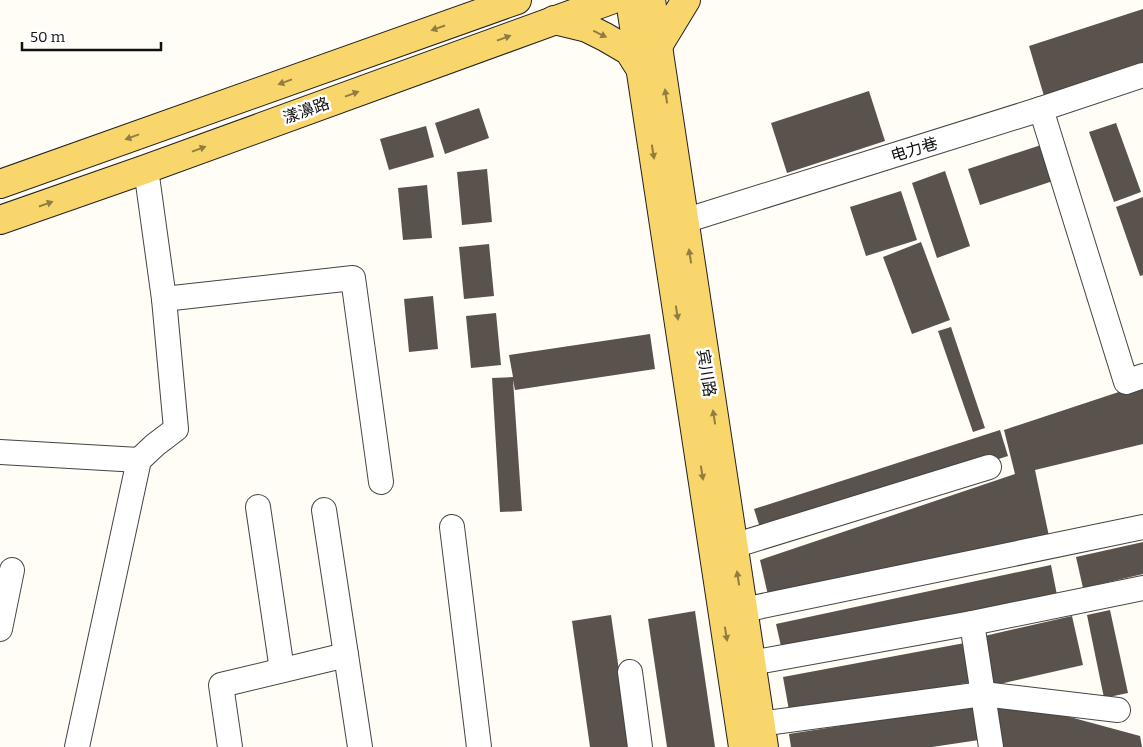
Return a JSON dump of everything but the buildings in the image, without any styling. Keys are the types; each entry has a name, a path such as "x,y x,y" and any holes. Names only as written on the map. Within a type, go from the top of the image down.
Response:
{"main road":[{"name":"漾濞路","path":"0,184 517,0"},
{"name":"漾濞路","path":"0,220 611,0"},
{"name":"宾川路","path":"630,0 743,747"},
{"name":"宾川路","path":"651,0 762,736"},
{"path":"658,46 686,0"},
{"path":"554,20 587,28 605,37 629,51 641,70"}],"street":[{"name":"电力巷","path":"684,221 1143,75"},
{"path":"1041,109 1126,382 1143,376"},
{"path":"77,747 139,460 155,445 176,430 164,299 146,169"},
{"path":"164,299 353,278 381,482"},
{"path":"0,452 139,460"},
{"path":"734,546 989,467"},
{"path":"258,507 282,670"},
{"path":"324,510 360,747"},
{"path":"452,527 479,747"},
{"path":"743,610 1143,528"},
{"path":"0,629 12,570"},
{"path":"751,663 972,624 1143,588"},
{"path":"972,624 991,747"},
{"path":"230,747 221,685 346,655"},
{"path":"630,672 640,747"},
{"path":"762,736 982,694 1118,710"}]}
